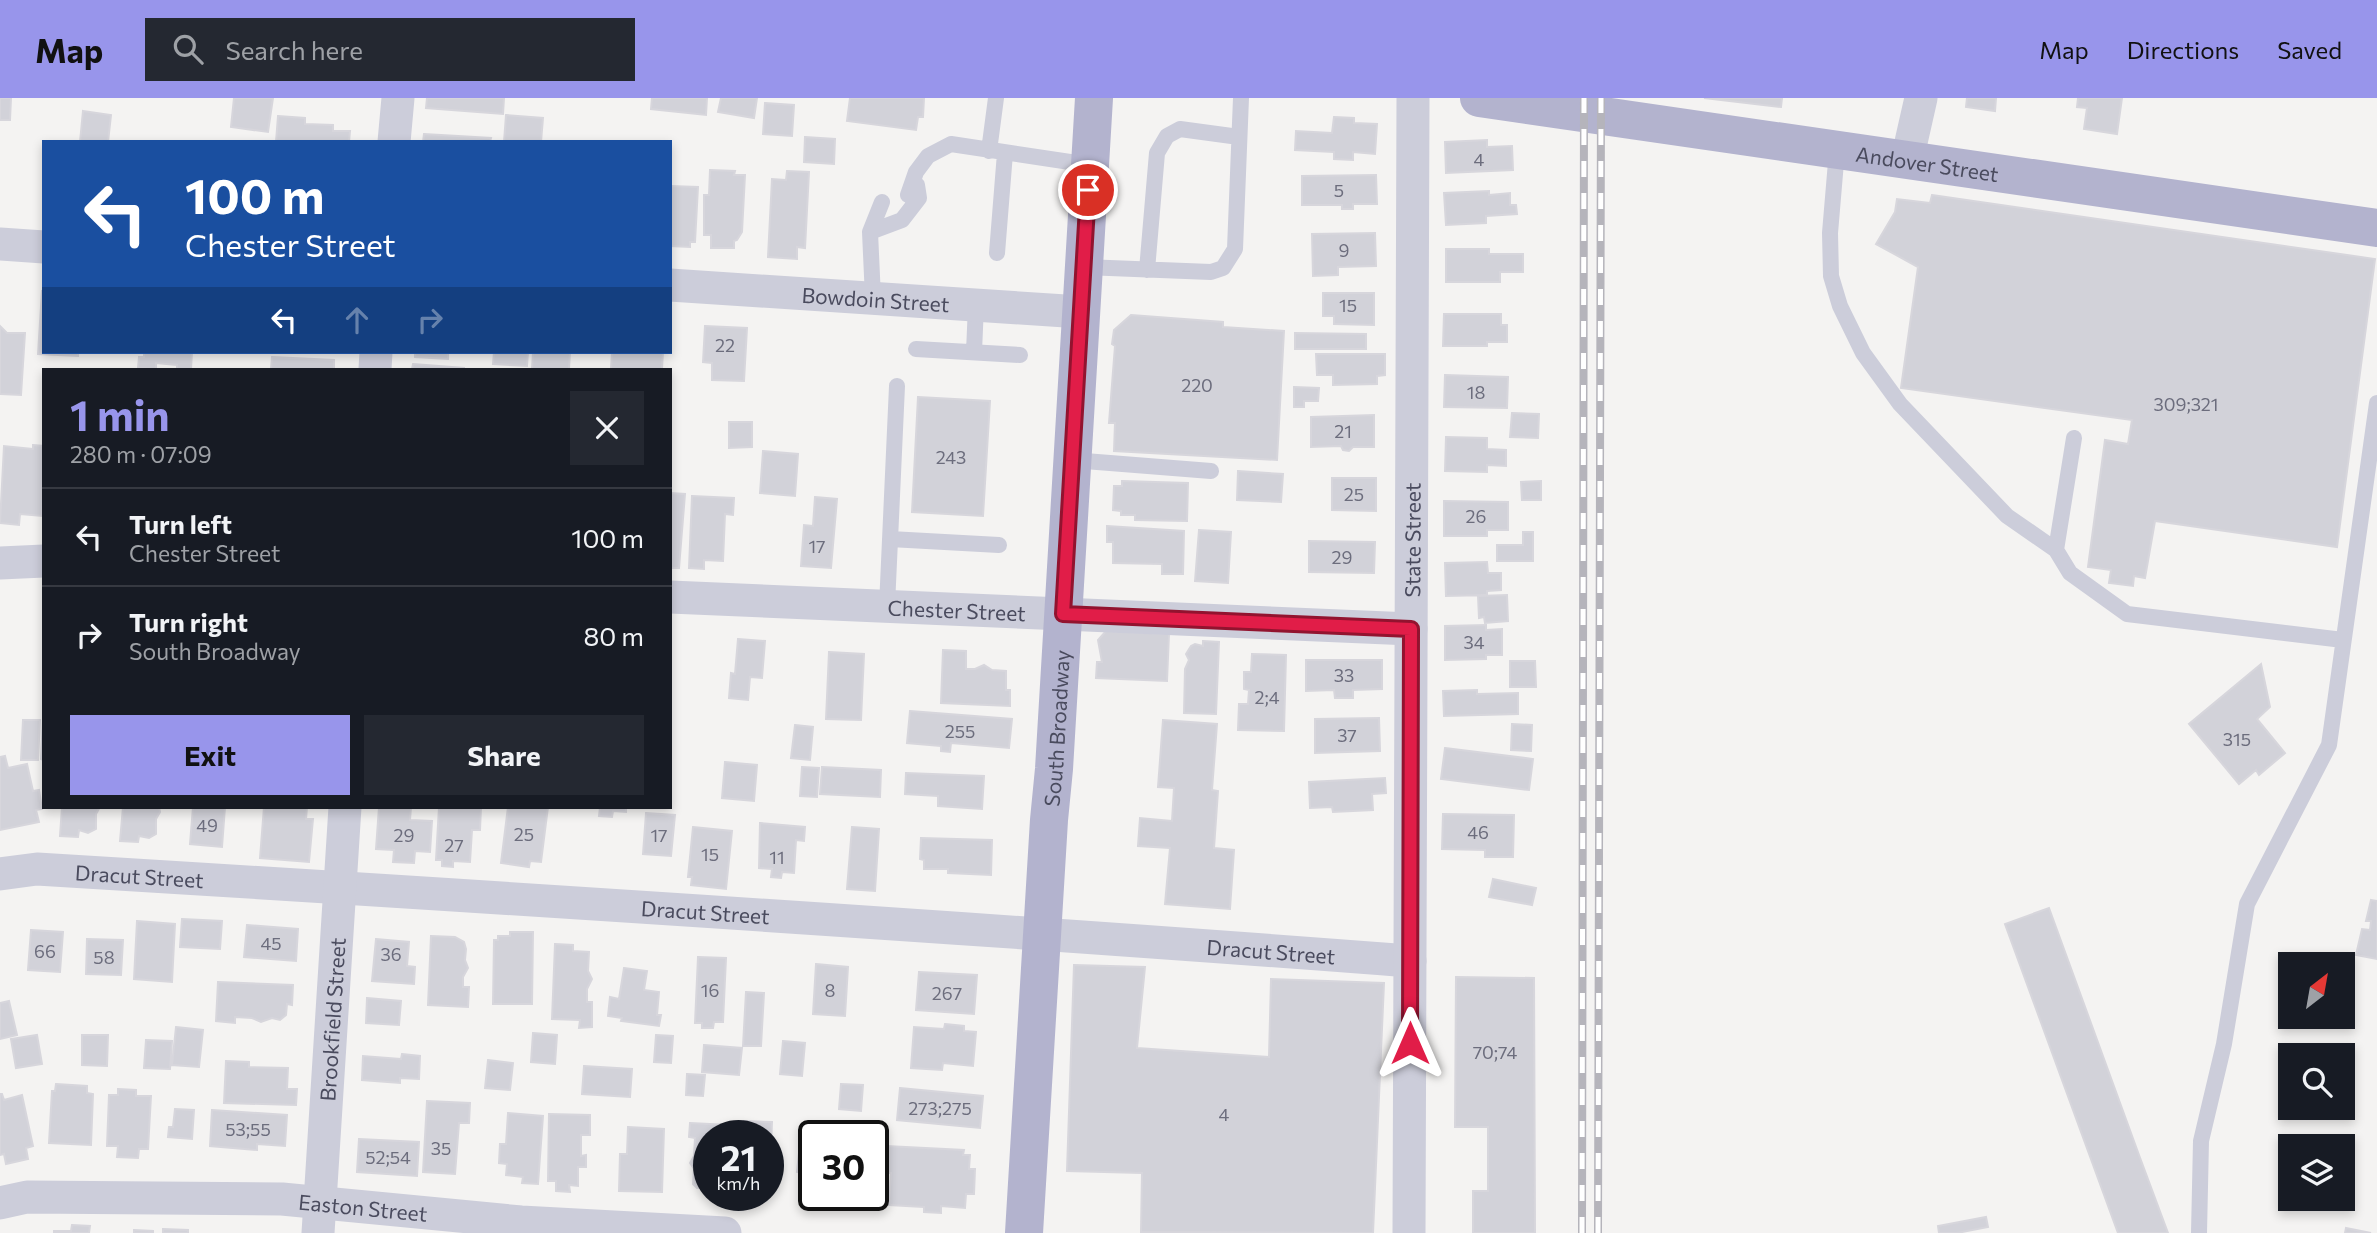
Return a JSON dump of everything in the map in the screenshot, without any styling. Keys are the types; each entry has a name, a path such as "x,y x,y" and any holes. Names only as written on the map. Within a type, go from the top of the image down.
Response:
{"main road":[{"name":"South Broadway","path":"1024,1233 1094,98"},
{"name":"Andover Street","path":"1479,98 2377,228"}],"street":[{"path":"394,140 398,98"},
{"name":"State Street","path":"1409,1233 1413,98"},
{"path":"1907,160 1921,98"},
{"path":"0,244 42,247"},
{"name":"Bowdoin Street","path":"672,285 1081,312"},
{"path":"0,564 42,561"},
{"name":"Chester Street","path":"672,597 1411,629"},
{"name":"Brookfield Street","path":"319,1218 345,809"},
{"name":"Dracut Street","path":"0,874 37,870 340,887 1042,932 1410,961"},
{"name":"Easton Street","path":"0,1203 27,1197 282,1199 319,1218 521,1222 725,1233"}],"lane":[{"path":"996,98 997,253"},
{"path":"1083,267 1211,272 1223,268 1235,249 1241,98"},
{"path":"1147,270 1157,153 1167,136 1180,129 1239,137"},
{"path":"902,190 928,156 951,144 1090,164"},
{"path":"1837,150 1830,233 1831,276 1840,306 1863,353 1900,404 2007,516 2056,550 2070,573 2127,614 2343,640"},
{"path":"870,232 902,220 919,198 916,172"},
{"path":"873,298 870,232 888,207"},
{"path":"974,352 976,306"},
{"path":"916,349 1020,355"},
{"path":"887,606 897,386"},
{"path":"2199,1233 2201,1142 2224,1044 2246,904 2329,745 2377,403"},
{"path":"2056,550 2074,438"},
{"path":"1072,460 1211,471"},
{"path":"890,539 999,545"}],"building":[{"path":"0,98 11,98 10,120 0,120"},
{"path":"234,98 273,98 268,132 231,127"},
{"path":"427,98 504,98 503,114 426,108"},
{"path":"652,98 707,98 706,115 651,109"},
{"path":"721,98 757,98 754,118 718,112"},
{"path":"850,98 924,98 923,117 918,117 916,130 847,121"},
{"path":"1704,98 1782,98 1781,107"},
{"path":"1967,98 1996,98 1995,111 1966,107"},
{"path":"2078,98 2122,98 2117,134 2084,129 2087,108 2077,107"},
{"path":"765,103 794,105 792,136 763,134"},
{"path":"83,111 111,115 108,140 80,140"},
{"path":"506,115 543,118 541,140 504,140"},
{"path":"278,116 305,118 305,124 333,125 333,131 350,131 349,140 276,140"},
{"path":"1334,117 1354,118 1354,123 1377,124 1375,154 1353,152 1353,160 1334,159 1334,152 1295,150 1296,131 1332,133"},
{"path":"424,134 491,138 490,140 423,140"},
{"path":"805,137 835,139 834,164 804,162"},
{"path":"1487,140 1487,147 1512,146 1513,170 1446,173 1445,142"},
{"path":"710,170 735,171 734,175 745,175 742,232 734,241 734,248 711,248 711,235 704,235 704,195 709,195"},
{"path":"787,171 809,172 805,248 797,247 797,259 768,257 772,179 786,180"},
{"path":"1376,175 1377,204 1353,204 1353,209 1342,209 1342,205 1302,205 1302,176"},
{"path":"672,186 698,187 695,242 690,242 690,247 672,246"},
{"path":"1489,191 1489,195 1510,193 1510,205 1516,205 1517,214 1486,216 1486,223 1446,225 1444,193"},
{"path":"1932,195 2375,259 2337,547 2155,521 2145,578 2134,576 2133,586 2109,583 2111,570 2088,567 2105,440 2128,444 2132,420 1901,388 1918,267 1876,244 1895,212 1897,199 1930,203"},
{"path":"1375,233 1376,266 1338,267 1338,275 1313,276 1312,234"},
{"path":"1446,249 1489,249 1489,254 1523,254 1523,272 1500,272 1500,282 1446,282"},
{"path":"42,290 42,354 78,356 38,354"},
{"path":"1323,293 1374,293 1374,325 1334,324 1334,316 1323,316"},
{"path":"1444,314 1501,314 1501,325 1507,325 1507,342 1487,342 1487,346 1443,346"},
{"path":"1131,315 1223,322 1223,327 1284,331 1277,460 1114,451 1115,423 1109,423 1115,346 1112,344 1114,330"},
{"path":"0,326 7,333 25,333 21,395 0,394"},
{"path":"705,326 747,328 744,381 712,380 712,363 703,362"},
{"path":"1295,333 1366,334 1366,349 1295,349"},
{"path":"144,354 192,354 191,368 156,363 156,368 138,368 139,357 144,357"},
{"path":"415,354 448,354 448,359 415,357"},
{"path":"494,354 528,354 527,366 493,364"},
{"path":"533,354 570,354 569,368 532,368"},
{"path":"612,354 663,354 662,368 611,368"},
{"path":"1316,354 1385,354 1385,375 1377,376 1377,384 1333,385 1333,375 1317,375"},
{"path":"272,357 334,360 334,368 271,368"},
{"path":"413,364 464,368 412,368"},
{"path":"1445,375 1508,377 1507,408 1444,407"},
{"path":"1294,387 1319,388 1318,401 1304,401 1304,407 1294,407"},
{"path":"918,397 990,401 983,516 912,512"},
{"path":"1512,413 1539,414 1538,438 1510,437"},
{"path":"1374,415 1374,447 1353,447 1349,451 1343,450 1341,446 1311,447 1311,417"},
{"path":"729,422 752,422 752,447 729,448"},
{"path":"1446,437 1487,438 1487,449 1506,450 1506,466 1487,465 1487,472 1445,471"},
{"path":"33,445 42,446 42,516 20,514 19,525 0,523 4,446 33,449"},
{"path":"763,451 798,454 795,496 760,493"},
{"path":"1238,471 1283,474 1281,502 1237,500"},
{"path":"1332,478 1376,478 1376,511 1332,510"},
{"path":"1122,481 1188,483 1187,521 1135,520 1135,515 1121,515 1121,511 1113,510 1114,486 1122,486"},
{"path":"1541,481 1541,500 1522,500 1521,482"},
{"path":"672,493 685,494 679,568 672,568"},
{"path":"692,496 734,498 733,515 725,514 723,561 704,560 704,569 689,568"},
{"path":"815,497 837,499 831,568 801,566 804,525 813,526"},
{"path":"1444,501 1508,502 1508,530 1487,530 1487,536 1444,536"},
{"path":"1107,526 1184,531 1183,574 1162,574 1162,564 1113,563 1113,542 1107,542"},
{"path":"1199,530 1231,532 1228,583 1195,581"},
{"path":"1523,532 1533,532 1533,561 1497,561 1497,545 1523,545"},
{"path":"1309,541 1375,542 1374,573 1309,572"},
{"path":"1487,562 1488,573 1501,573 1501,590 1487,591 1487,595 1446,596 1445,563"},
{"path":"1507,595 1508,621 1485,623 1484,617 1479,618 1478,596"},
{"path":"1486,625 1486,630 1502,629 1502,655 1486,655 1486,659 1445,660 1445,626"},
{"path":"1106,631 1169,634 1167,681 1096,678 1097,662 1102,662 1098,640"},
{"path":"738,639 765,641 762,678 750,677 748,700 729,698 731,673 735,674"},
{"path":"1203,641 1219,642 1216,714 1184,713 1185,669 1189,660 1186,654 1195,644 1203,646"},
{"path":"943,650 966,651 966,669 984,665 992,670 1006,671 1006,690 1010,690 1010,706 941,703"},
{"path":"829,652 864,654 861,720 826,719"},
{"path":"1252,654 1286,655 1284,731 1238,730 1239,704 1248,704 1249,690 1244,689 1244,672 1251,672"},
{"path":"1306,660 1382,660 1382,689 1353,690 1353,698 1335,698 1334,690 1306,691"},
{"path":"1510,661 1535,661 1536,687 1510,687"},
{"path":"2261,664 2270,707 2257,719 2285,753 2259,775 2256,770 2239,784 2189,724"},
{"path":"1477,690 1477,694 1518,693 1518,714 1444,716 1443,691"},
{"path":"910,711 1012,719 1009,748 951,743 950,752 941,751 941,746 907,743"},
{"path":"1379,718 1380,751 1315,753 1315,719"},
{"path":"23,720 40,720 38,760 21,760"},
{"path":"1163,720 1217,724 1212,790 1218,791 1214,848 1234,850 1230,909 1165,904 1170,848 1138,846 1140,818 1172,821 1174,788 1158,787"},
{"path":"1512,724 1532,725 1531,751 1511,750"},
{"path":"795,725 813,727 810,760 791,758"},
{"path":"1445,748 1533,759 1529,790 1441,779"},
{"path":"5,756 8,768 27,764 33,791 39,790 42,809 36,810 39,822 0,830 0,757"},
{"path":"725,762 757,765 754,801 722,798"},
{"path":"802,767 819,768 817,797 800,796"},
{"path":"822,767 881,770 880,797 820,794"},
{"path":"906,773 984,776 982,809 938,806 938,796 905,794"},
{"path":"1385,778 1386,793 1372,794 1373,810 1333,812 1332,807 1310,808 1309,782"},
{"path":"62,809 99,809 96,814 96,829 88,833 79,830 78,837 60,836"},
{"path":"123,809 159,809 156,834 149,838 139,836 138,842 120,841"},
{"path":"193,809 225,809 222,847 190,844"},
{"path":"264,809 307,809 306,819 313,819 309,862 260,858"},
{"path":"379,809 411,809 410,820 432,821 430,852 415,851 414,863 393,862 394,850 376,849"},
{"path":"439,809 481,809 480,830 472,830 470,862 453,861 453,867 442,866 442,860 436,860"},
{"path":"508,809 548,809 541,862 530,861 529,867 501,863"},
{"path":"600,809 626,809 626,812 613,811 612,817 599,816"},
{"path":"646,813 675,815 671,856 643,854"},
{"path":"1443,814 1514,815 1513,857 1485,857 1485,850 1442,849"},
{"path":"760,823 805,827 804,841 796,840 794,873 782,872 781,878 771,877 772,869 759,868"},
{"path":"693,827 732,831 726,889 691,885 692,877 688,877"},
{"path":"852,827 879,829 875,891 847,889"},
{"path":"921,838 992,840 991,875 948,873 948,869 924,869 924,860 920,859"},
{"path":"1493,879 1536,888 1532,905 1489,897"},
{"path":"2371,900 2377,901 2377,959 2356,955 2362,929 2370,930 2371,921 2366,921"},
{"path":"2049,908 2168,1233 2118,1233 2005,924"},
{"path":"182,919 222,921 220,949 180,947"},
{"path":"137,921 175,924 172,982 134,979"},
{"path":"247,925 298,929 296,961 244,957"},
{"path":"31,930 63,932 60,972 28,970"},
{"path":"510,932 533,932 532,1004 493,1004 494,940 498,940 498,936 510,936"},
{"path":"431,936 455,937 464,942 468,968 463,977 463,987 469,987 468,1007 428,1005"},
{"path":"87,939 123,940 121,975 86,974"},
{"path":"376,939 409,942 407,966 415,967 414,984 372,981"},
{"path":"555,944 573,945 573,951 589,952 588,971 592,979 587,989 587,1002 592,1002 592,1027 579,1028 580,1020 552,1019"},
{"path":"698,957 726,958 723,1022 714,1022 713,1028 702,1028 702,1023 695,1023"},
{"path":"816,964 848,967 845,1016 813,1014"},
{"path":"1074,965 1145,967 1137,1048 1269,1057 1271,979 1384,983 1373,1233 1141,1232 1142,1173 1067,1171"},
{"path":"624,968 647,971 644,990 659,992 659,1026 621,1021 622,1018 608,1016 610,997 619,999"},
{"path":"919,972 977,975 974,1014 916,1010"},
{"path":"1456,977 1534,978 1535,1233 1473,1233 1473,1191 1488,1191 1488,1127 1455,1127"},
{"path":"218,982 293,985 292,1005 287,1004 286,1015 280,1020 272,1018 261,1022 252,1018 235,1017 235,1023 216,1021"},
{"path":"746,992 764,993 761,1046 743,1046"},
{"path":"367,998 401,1001 399,1025 366,1023"},
{"path":"9,1001 17,1035 0,1039 0,1003"},
{"path":"945,1024 964,1026 964,1031 976,1032 973,1066 943,1063 942,1070 911,1068 914,1027 944,1029"},
{"path":"176,1027 203,1030 199,1067 172,1065"},
{"path":"533,1033 557,1035 555,1064 531,1062"},
{"path":"37,1035 42,1064 16,1068 11,1039"},
{"path":"82,1035 108,1035 107,1066 82,1065"},
{"path":"656,1035 673,1036 671,1063 654,1062"},
{"path":"146,1040 172,1041 170,1069 144,1068"},
{"path":"783,1041 805,1043 802,1076 780,1074"},
{"path":"704,1045 742,1048 739,1075 702,1072"},
{"path":"402,1054 420,1056 419,1079 400,1078 400,1083 362,1080 363,1056 401,1059"},
{"path":"488,1060 513,1063 510,1090 485,1088"},
{"path":"226,1061 249,1062 249,1067 288,1068 287,1089 297,1089 296,1105 224,1103"},
{"path":"584,1066 632,1069 630,1097 582,1094"},
{"path":"687,1074 705,1075 703,1096 686,1095"},
{"path":"56,1084 87,1086 87,1093 93,1094 91,1145 49,1143 52,1091 55,1091"},
{"path":"841,1084 863,1085 861,1111 839,1109"},
{"path":"900,1088 983,1096 980,1128 897,1120"},
{"path":"118,1089 136,1090 136,1096 151,1096 148,1149 139,1149 138,1158 117,1157 118,1146 107,1146 109,1095 118,1095"},
{"path":"0,1094 4,1100 22,1095 33,1146 26,1148 28,1159 6,1164 4,1154 0,1155"},
{"path":"427,1101 470,1103 469,1123 459,1123 455,1174 423,1172"},
{"path":"175,1109 194,1110 192,1139 168,1137 169,1127 173,1127"},
{"path":"212,1110 287,1115 285,1146 257,1144 257,1150 210,1146"},
{"path":"508,1113 543,1116 538,1184 522,1183 523,1177 506,1175 507,1164 499,1163 500,1144 506,1144"},
{"path":"549,1114 590,1115 590,1135 581,1135 581,1156 586,1155 586,1167 578,1167 578,1186 569,1185 570,1192 556,1191 556,1181 548,1181"},
{"path":"690,1123 693,1123 693,1138 689,1137"},
{"path":"628,1127 664,1129 662,1192 619,1191 620,1154 627,1154"},
{"path":"359,1139 419,1142 417,1176 357,1172"},
{"path":"889,1146 964,1150 963,1155 970,1155 969,1169 975,1169 974,1194 966,1194 965,1208 941,1206 941,1213 924,1212 924,1207 889,1205"},
{"path":"1986,1217 1988,1227 1957,1233 1939,1233 1938,1226"},
{"path":"72,1225 90,1226 89,1233 54,1233 71,1231"},
{"path":"2346,1228 2371,1233 2345,1233"},
{"path":"163,1229 188,1230 188,1233 163,1233"},
{"path":"134,1230 153,1231 153,1233 134,1233"}],"railway":[{"path":"1582,1233 1584,98"},
{"path":"1598,1233 1601,98"}],"route":[{"path":"1088,190 1063,614 1411,629 1410,1043"}]}
